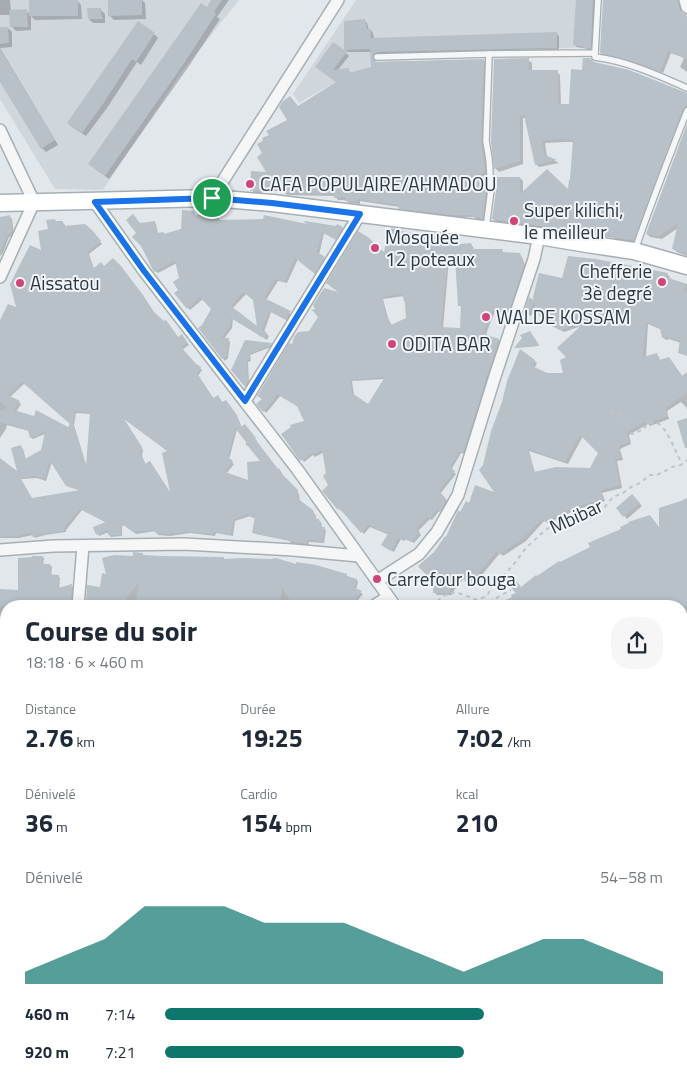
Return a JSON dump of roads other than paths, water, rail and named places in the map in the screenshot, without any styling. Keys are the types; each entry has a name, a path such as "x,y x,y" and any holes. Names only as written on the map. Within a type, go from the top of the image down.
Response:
{"street":[{"path":"212,198 338,0"},
{"path":"685,0 687,7"},
{"path":"0,130 34,202 0,277"},
{"path":"0,203 212,198 272,203 539,236 634,251 687,266"},
{"path":"95,202 144,271 297,468 391,600"},
{"path":"245,401 360,214"},
{"path":"377,581 419,554 436,532 458,495 534,260 539,236"},
{"path":"0,550 184,544 359,556"},
{"path":"78,600 83,546"}],"lane":[{"path":"598,0 595,57 648,71 687,88"},
{"path":"377,57 595,53"},
{"path":"486,230 491,190 486,141 489,54"},
{"path":"634,251 656,188 687,111"}],"place":[{"name":"CAFA POPULAIRE/AHMADOU","path":"250,184"},
{"name":"Super kilichi, le meilleur","path":"514,221"},
{"name":"Mosquée 12 poteaux","path":"375,248"},
{"name":"Chefferie 3è degré","path":"662,282"},
{"name":"Aissatou","path":"20,283"},
{"name":"WALDE KOSSAM","path":"486,317"},
{"name":"ODITA BAR","path":"392,344"},
{"name":"Carrefour bouga","path":"377,579"}]}
